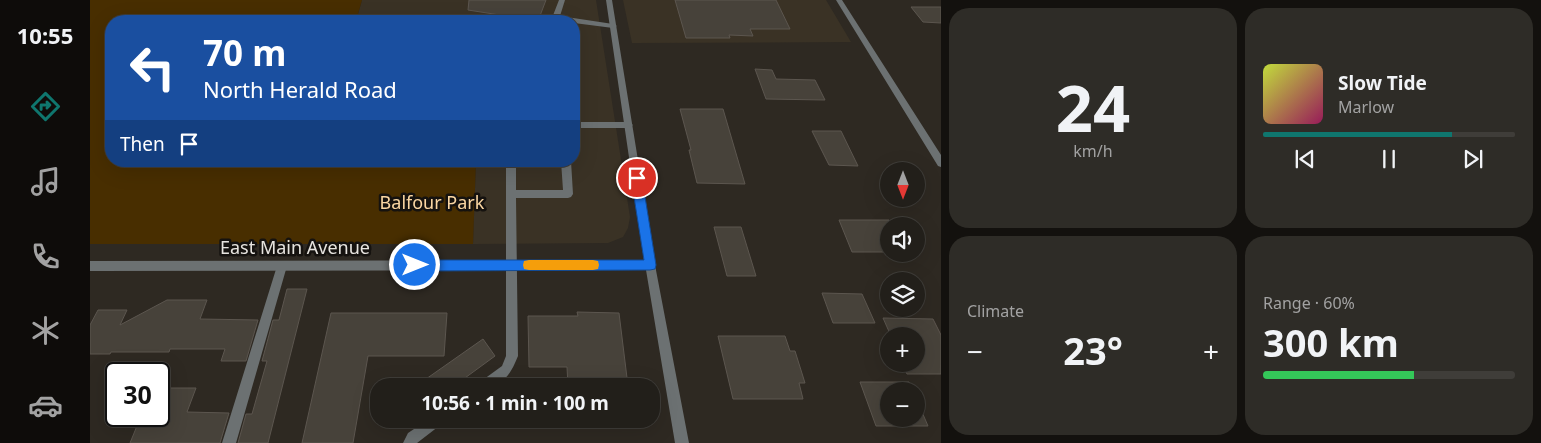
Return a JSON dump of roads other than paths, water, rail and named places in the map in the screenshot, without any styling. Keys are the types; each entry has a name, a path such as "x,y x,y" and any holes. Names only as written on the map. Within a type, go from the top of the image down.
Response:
{"street":[{"path":"557,15 562,0"},
{"path":"609,0 650,265 682,443"},
{"path":"839,0 941,163"},
{"path":"580,21 613,26"},
{"path":"580,125 629,126"},
{"path":"495,378 506,370 512,356 510,265 511,167"},
{"path":"511,194 568,194 566,167"},
{"name":"East Main Avenue","path":"90,266 650,265"},
{"path":"229,443 254,352 282,266"},
{"path":"410,443 413,438 427,428"}],"park label":[{"name":"Balfour Park","path":"432,203"}]}
